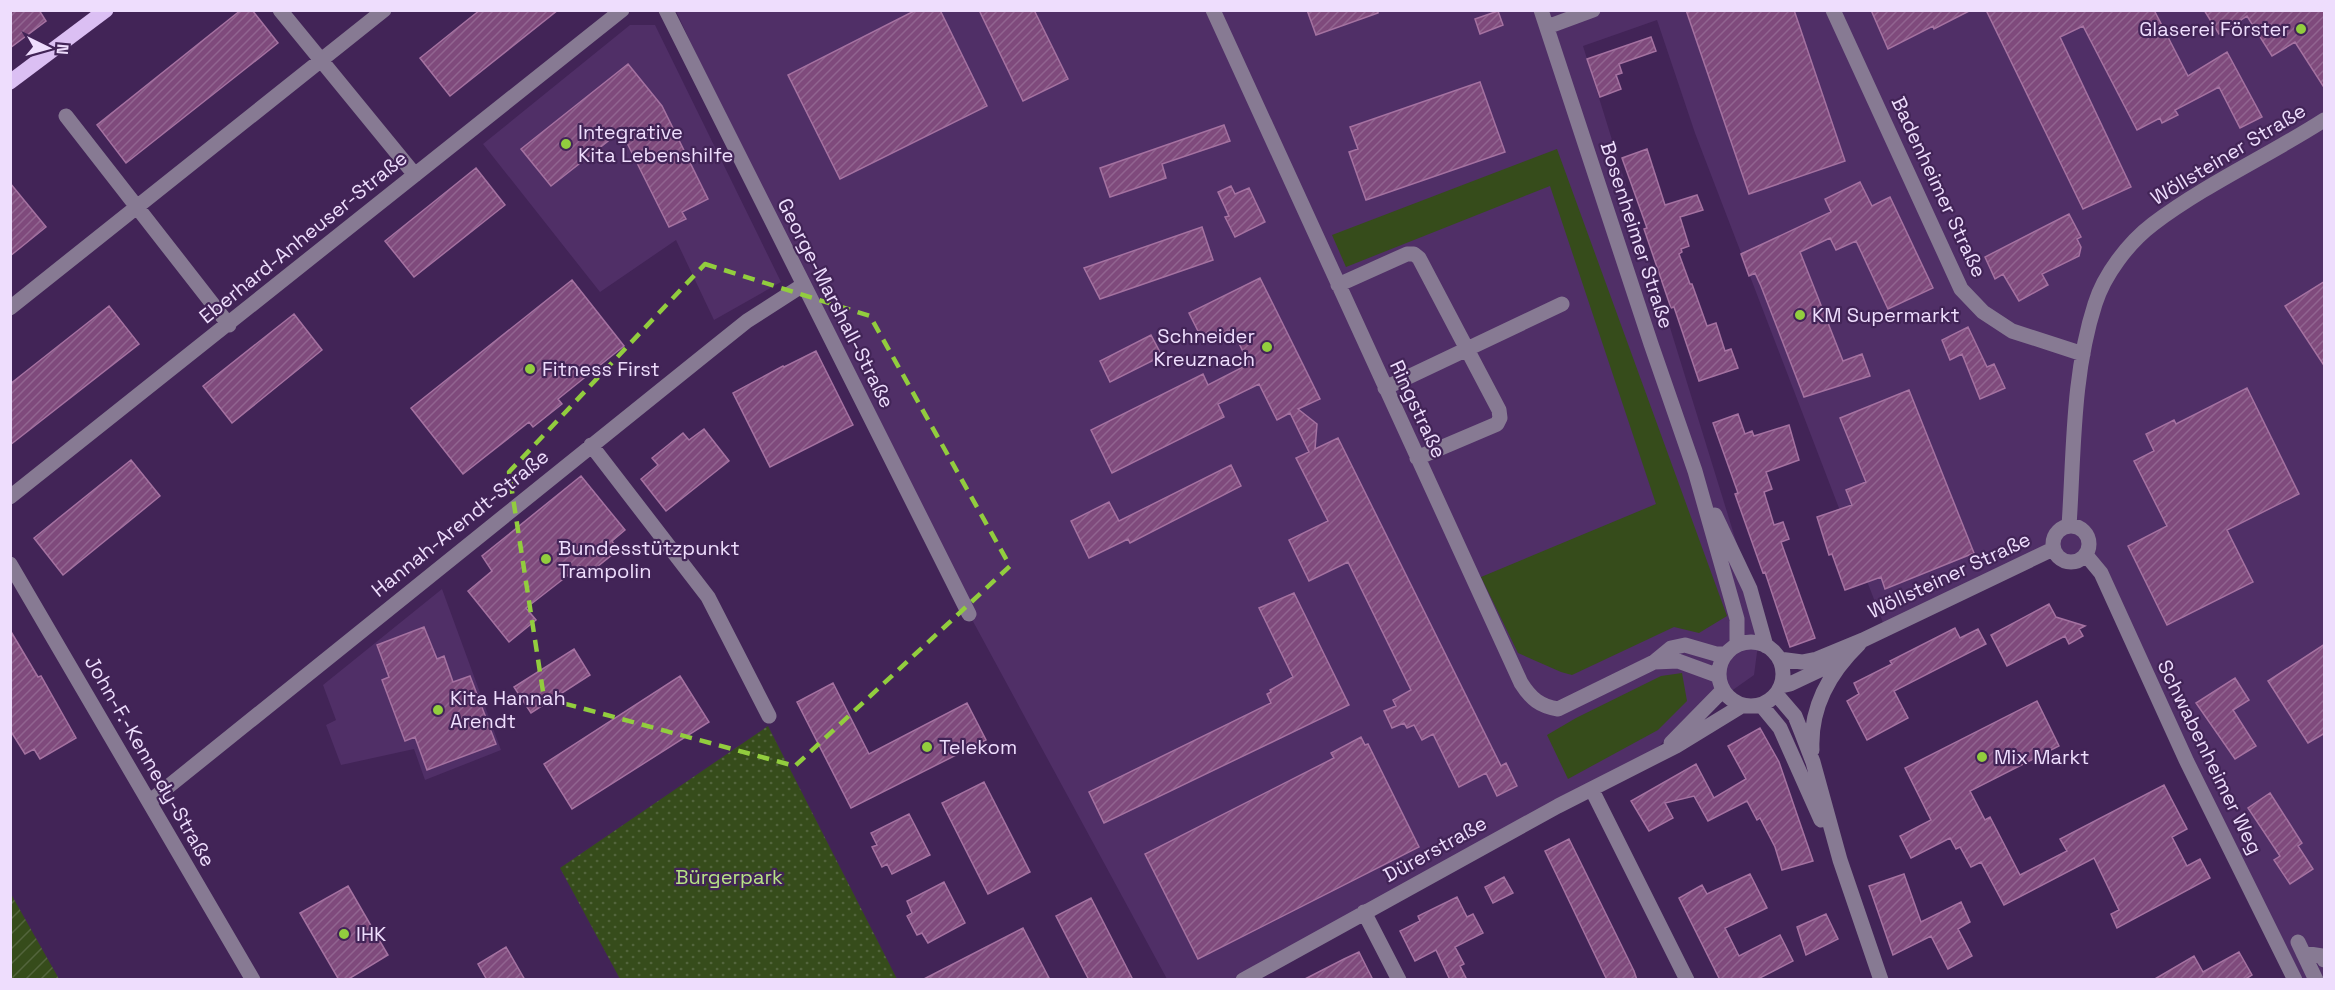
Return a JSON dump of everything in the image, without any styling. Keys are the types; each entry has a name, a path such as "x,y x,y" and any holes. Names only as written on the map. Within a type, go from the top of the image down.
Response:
{"main road":[{"path":"10,85 106,10"}],"street":[{"path":"280,10 415,175"},
{"path":"10,308 384,10"},
{"name":"Eberhard-Anheuser-Straße","path":"10,497 622,10"},
{"name":"George-Marshall-Straße","path":"666,10 969,614"},
{"name":"Ringstraße","path":"1213,10 1417,458 1521,683 1530,697 1544,707 1558,709 1654,662 1671,648 1685,645 1716,654 1732,650"},
{"name":"Bosenheimer Straße","path":"1541,10 1651,345 1695,471 1737,619 1732,650"},
{"path":"1547,27 1593,10"},
{"name":"Badenheimer Straße","path":"1833,10 1961,289 1983,312 2012,331 2083,354"},
{"path":"66,116 229,325"},
{"name":"Wöllsteiner Straße","path":"2069,526 2075,422 2083,354 2095,302 2117,261 2151,225 2202,191 2325,120"},
{"path":"1338,285 1407,254 1414,254 1419,258 1499,410 1500,418 1497,424 1417,458"},
{"name":"Hannah-Arendt-Straße","path":"149,802 747,321 804,285"},
{"path":"1385,388 1562,304"},
{"path":"591,445 708,597 769,716"},
{"name":"Bosenheimer Straße","path":"1695,471 1749,589 1766,646"},
{"path":"2069,526 2081,529 2089,544 2086,555 2078,561 2068,563 2060,560 2053,549 2055,534 2069,526"},
{"name":"Wöllsteiner Straße","path":"1779,659 1795,662 1817,659 1863,640 2053,549"},
{"name":"Schwabenheimer Weg","path":"2086,555 2101,573 2187,762 2295,980"},
{"name":"John-F.-Kennedy-Straße","path":"10,564 253,980"},
{"name":"Wöllsteiner Straße","path":"1813,762 1812,733 1815,715 1826,684 1843,659 1863,640"},
{"path":"1756,643 1766,646 1779,659 1783,677 1778,690 1761,705 1743,705 1728,697 1721,683 1722,661 1732,650 1756,643"},
{"name":"Wöllsteiner Straße","path":"1778,690 1843,659"},
{"name":"Ringstraße","path":"1654,662 1678,661 1721,683"},
{"name":"Dürerstraße","path":"1650,759 1674,741 1721,683"},
{"path":"1778,690 1795,716 1813,762 1840,860 1881,980"},
{"name":"Dürerstraße","path":"1243,980 1364,912 1701,732 1743,705"},
{"path":"1761,705 1780,728 1840,860"},
{"path":"1592,790 1688,980"},
{"path":"1364,912 1399,980"},
{"path":"2316,980 2301,947 2322,956 2325,960"}],"highlighted area":[{"path":"705,264 870,316 1010,566 795,766 544,698 509,472"}],"shaded area":[{"path":"676,11 2324,11 2324,979 2295,979 2101,573 2082,559 2068,563 2056,555 1885,628 1695,133 1657,20 1583,46 1761,622 1754,675 1669,735 1647,760 1243,979 1167,979 969,614 803,285"},
{"path":"630,25 655,25 781,282 714,320 676,240 600,292 483,144"},
{"path":"442,589 501,750 425,780 414,749 341,765 326,725 336,720 323,685"}],"green space":[{"path":"1557,149 1727,616 1699,633 1674,627 1572,675 1518,653 1481,577 1656,504 1550,186 1346,267 1332,235"},
{"path":"1682,673 1687,701 1658,730 1568,779 1547,735 1661,676"},
{"name":"Bürgerpark","path":"768,726 897,979 620,979 560,868"},
{"path":"11,894 59,979 11,979"}],"building":[{"path":"10,10 39,10 46,21 10,48"},
{"path":"241,10 252,10 278,43 126,163 97,125"},
{"path":"480,10 558,10 450,96 420,58"},
{"path":"916,10 940,10 987,106 840,179 788,75"},
{"path":"979,10 1034,10 1068,79 1023,101"},
{"path":"1307,10 1378,10 1378,13 1316,35"},
{"path":"1686,10 1794,10 1845,161 1749,194"},
{"path":"1871,10 1971,10 1888,49"},
{"path":"1986,10 2154,10 2188,76 2227,52 2262,117 2240,128 2219,87 2175,110 2178,115 2162,123 2160,118 2137,130 2083,26 2060,37 2131,187 2083,209"},
{"path":"2204,10 2325,10 2325,89 2295,42 2272,56 2247,16 2219,34"},
{"path":"1498,11 1503,25 1480,34 1475,19"},
{"path":"1651,37 1656,51 1619,64 1622,73 1616,75 1621,89 1600,97 1587,59"},
{"name":"Integrative Kita Lebenshilfe","path":"628,64 662,106 708,199 682,212 686,219 669,227 621,131 551,186 521,149"},
{"path":"1480,82 1505,152 1366,200 1349,152 1358,149 1350,127"},
{"path":"1224,125 1230,141 1162,164 1166,178 1110,197 1100,168"},
{"path":"1647,149 1665,205 1697,195 1703,210 1680,217 1689,246 1681,249 1682,252 1679,254 1707,326 1716,323 1725,351 1731,349 1738,368 1699,381 1674,307 1671,308 1644,229 1647,228 1622,158"},
{"path":"476,168 505,205 414,277 385,241"},
{"path":"1860,182 1872,206 1890,197 1933,288 1888,309 1856,241 1836,250 1830,238 1800,252 1843,361 1862,354 1870,376 1804,397 1761,286 1755,273 1749,276 1741,254 1831,212 1825,199"},
{"path":"10,183 46,227 10,256"},
{"path":"1231,186 1235,194 1249,188 1265,222 1235,237 1225,217 1229,216 1218,192"},
{"path":"2069,214 2081,237 2077,239 2081,247 2079,256 2042,274 2048,285 2019,301 2003,274 1995,279 1985,257"},
{"path":"1202,227 1213,260 1100,299 1084,268"},
{"path":"1260,278 1320,399 1298,409 1317,424 1315,449 1338,438 1501,766 1506,763 1517,786 1497,796 1486,773 1459,787 1433,734 1422,740 1414,725 1407,728 1404,723 1392,728 1384,711 1396,706 1393,700 1411,690 1348,562 1309,581 1289,540 1328,521 1296,458 1309,452 1290,413 1277,420 1259,384 1218,404 1224,417 1112,473 1091,430 1203,374 1208,385 1249,364 1232,329 1204,343 1189,313"},
{"path":"572,280 624,346 558,399 562,404 533,427 529,422 463,474 411,408"},
{"path":"2325,281 2325,367 2285,306"},
{"path":"109,306 139,344 10,445 10,384"},
{"path":"294,314 322,350 232,423 203,386"},
{"path":"1968,327 1987,367 1994,364 2005,388 1980,399 1962,354 1950,360 1942,340"},
{"path":"1151,335 1162,356 1110,382 1100,361"},
{"path":"816,351 853,425 770,467 733,393"},
{"path":"2247,388 2299,494 2227,530 2253,582 2167,625 2128,546 2167,526 2134,461 2154,451 2146,434 2174,420 2176,424"},
{"path":"1909,390 1974,553 1885,589 1881,577 1845,590 1832,554 1829,555 1817,517 1852,505 1846,490 1866,482 1840,418"},
{"path":"1738,414 1745,434 1752,431 1754,436 1789,425 1799,460 1766,472 1772,489 1764,492 1774,525 1783,522 1789,539 1781,542 1815,638 1790,647 1765,572 1763,573 1735,494 1738,493 1713,423"},
{"path":"704,429 729,461 666,511 641,479 658,465 652,458 683,433 689,440"},
{"path":"131,460 160,496 63,575 34,538"},
{"path":"1231,465 1241,486 1130,543 1128,539 1089,558 1071,521 1109,502 1119,521"},
{"name":"Bundesstützpunkt Trampolin","path":"581,476 625,530 612,541 618,550 587,575 580,566 526,608 536,620 509,642 468,591 492,571 482,556"},
{"path":"1294,593 1349,705 1104,823 1089,792 1271,703 1267,694 1271,692 1270,690 1293,677 1259,608"},
{"path":"2049,604 2056,617 2085,626 2079,629 2083,636 2069,644 2065,636 2007,666 1991,635"},
{"name":"Kita Hannah Arendt","path":"424,627 437,659 444,656 453,682 470,676 496,744 427,770 415,737 405,741 382,680 389,677 377,645"},
{"path":"1955,628 1960,638 1978,629 1986,644 1894,691 1908,718 1867,740 1847,701 1859,694 1854,683 1892,664 1890,661"},
{"path":"10,630 38,677 41,676 76,738 40,759 34,749 25,754 10,730"},
{"path":"2325,644 2325,733 2308,743 2268,681"},
{"path":"574,649 590,675 531,713 514,687"},
{"path":"680,676 709,722 572,809 544,764"},
{"path":"2235,678 2249,700 2233,710 2256,746 2235,759 2196,703"},
{"name":"Telekom","path":"833,683 869,754 967,703 986,740 851,808 797,702"},
{"path":"2037,701 2059,746 1970,791 1985,820 1990,817 2020,875 2067,851 2060,839 2164,785 2187,829 2172,837 2187,866 2200,859 2210,878 2117,928 2111,914 2119,910 2094,858 2004,905 1981,862 1971,867 1960,847 1956,849 1950,838 1911,858 1900,836 1931,820 1905,768"},
{"path":"1760,728 1779,762 1813,861 1782,870 1775,847 1760,818 1757,820 1747,801 1708,821 1694,796 1665,803 1673,818 1649,831 1631,801 1696,764 1714,798 1746,779 1728,746"},
{"path":"1361,737 1365,745 1368,744 1419,847 1198,959 1145,854 1334,758 1331,753"},
{"path":"984,782 1030,872 988,894 942,803"},
{"path":"2270,793 2302,843 2298,846 2313,869 2290,884 2274,860 2280,856 2248,808"},
{"path":"909,814 930,855 892,874 887,864 882,867 872,847 877,845 871,833"},
{"path":"1569,839 1637,980 1607,980 1545,851"},
{"path":"1750,874 1767,908 1725,928 1739,956 1780,935 1793,961 1756,980 1720,980 1679,898 1702,885 1707,894"},
{"path":"1904,874 1921,922 1961,902 1970,922 1958,929 1972,956 1948,969 1931,936 1893,955 1869,886"},
{"path":"1504,877 1513,893 1493,903 1485,887"},
{"path":"944,882 965,923 928,943 922,933 917,935 907,916 912,913 907,901"},
{"name":"IHK","path":"348,886 388,955 347,980 339,980 300,913"},
{"path":"1457,897 1467,917 1473,914 1483,933 1455,947 1464,964 1460,966 1467,980 1450,980 1436,950 1415,961 1400,931 1420,921 1418,916"},
{"path":"1091,898 1133,980 1089,980 1056,916"},
{"path":"1826,914 1838,939 1806,955 1797,927"},
{"path":"1023,928 1050,980 922,980"},
{"path":"506,947 525,980 487,980 478,964"},
{"path":"1359,952 1373,980 1303,980 1344,959"},
{"path":"2239,952 2252,975 2244,980 2153,980 2194,956 2203,972"}],"place":[{"name":"Glaserei Förster","path":"2301,29"},
{"name":"Integrative Kita Lebenshilfe","path":"566,144"},
{"name":"KM Supermarkt","path":"1800,315"},
{"name":"Schneider Kreuznach","path":"1267,347"},
{"name":"Fitness First","path":"530,369"},
{"name":"Bundesstützpunkt Trampolin","path":"546,559"},
{"name":"Kita Hannah Arendt","path":"438,710"},
{"name":"Telekom","path":"927,747"},
{"name":"Mix Markt","path":"1982,757"},
{"name":"IHK","path":"344,934"}]}
